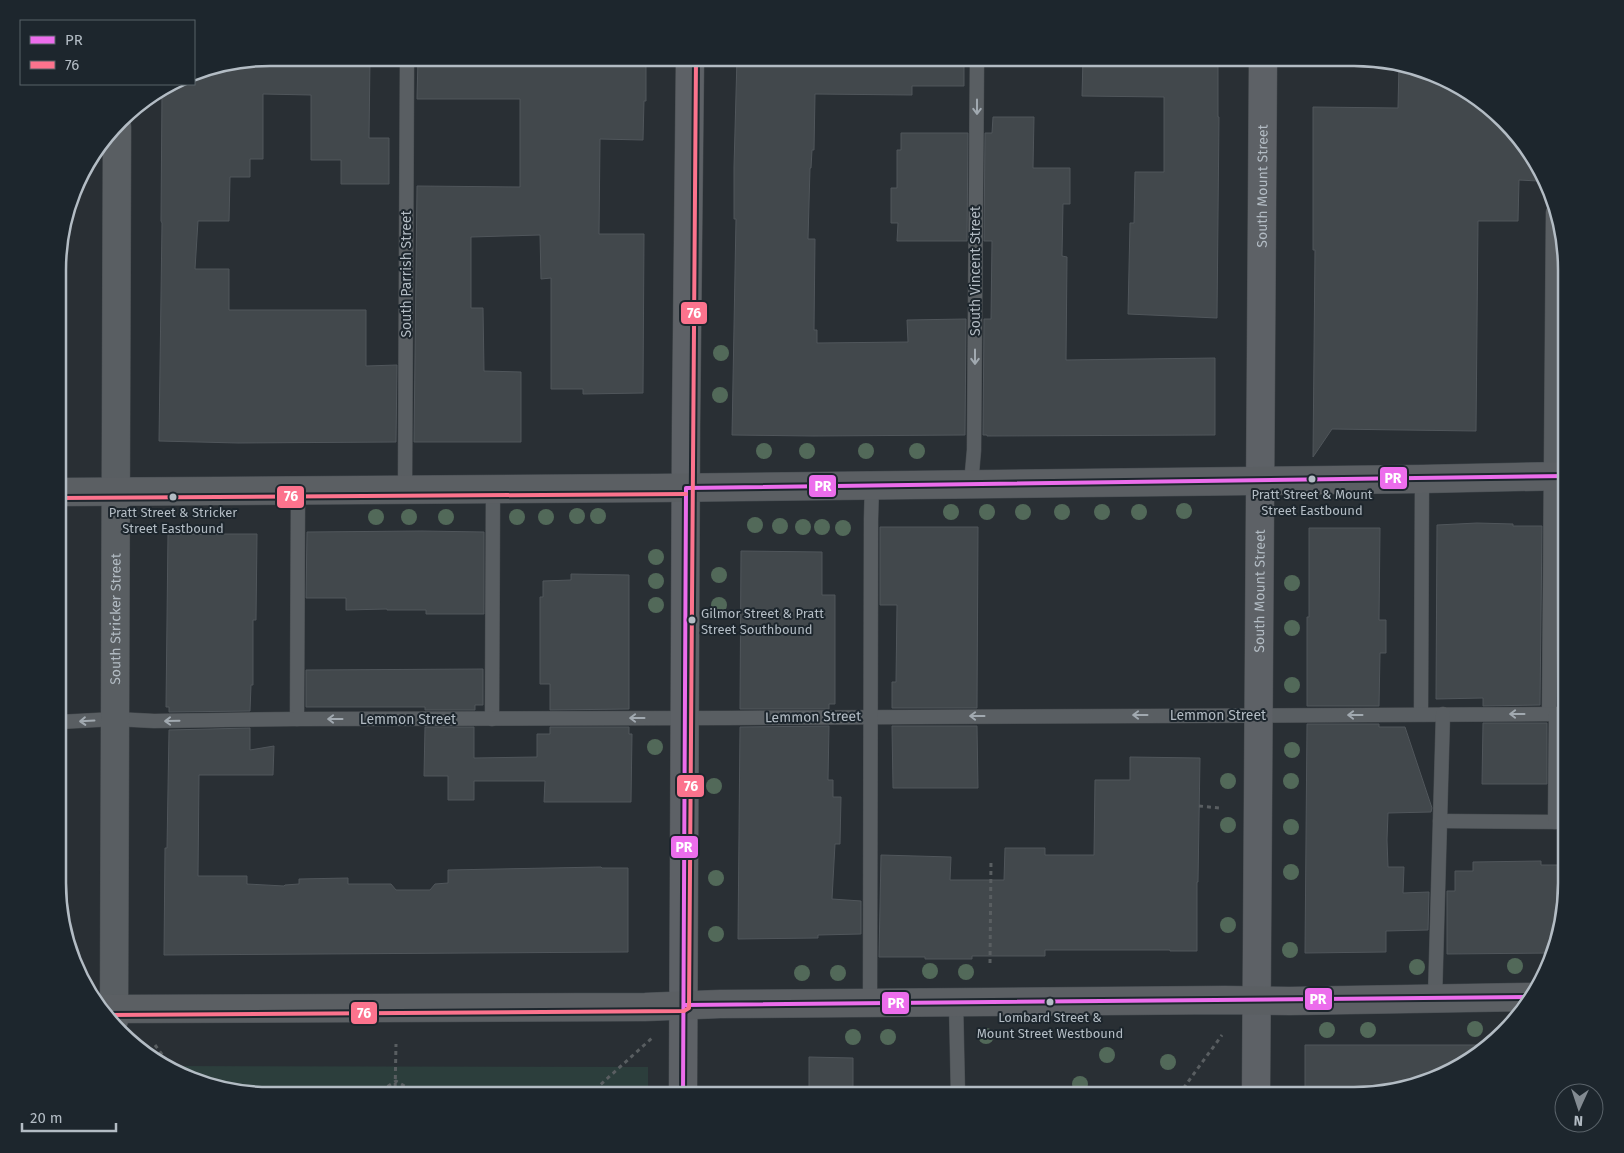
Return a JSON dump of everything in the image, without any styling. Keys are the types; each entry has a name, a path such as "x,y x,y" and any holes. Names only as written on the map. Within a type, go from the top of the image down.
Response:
{"main road":[{"path":"66,492 686,488 1558,476"},
{"path":"112,1012 1522,997"}],"street":[{"path":"683,1087 690,66"},
{"name":"South Mount Street","path":"1256,1087 1263,66"},
{"name":"South Stricker Street","path":"110,1009 116,492 117,136"}],"lane":[{"name":"South Parrish Street","path":"405,490 407,66"},
{"name":"South Vincent Street","path":"971,484 974,450 977,66"},
{"path":"1553,228 1558,476 1558,741"},
{"path":"1421,714 1422,479"},
{"path":"870,1003 872,485"},
{"path":"492,719 493,490"},
{"path":"297,719 298,491"},
{"path":"1435,998 1443,714"},
{"name":"Lemmon Street","path":"66,722 114,719 154,721 1557,714"},
{"path":"1440,821 1558,822"},
{"path":"956,1002 958,1087"}],"path":[{"path":"1199,806 1220,808"},
{"path":"990,861 990,963"},
{"path":"1184,1087 1222,1035"},
{"path":"598,1087 653,1038"},
{"path":"396,1044 396,1087"},
{"path":"155,1045 163,1056"},
{"path":"387,1087 396,1081"},
{"path":"396,1081 406,1087"}],"shaded area":[{"path":"66,364 67,364 66,443"},
{"path":"180,1066 648,1067 648,1087 270,1087 218,1080"}],"building":[{"path":"270,66 370,66 369,138 389,138 389,184 341,184 341,160 311,160 311,95 263,94 263,159 250,159 250,177 230,177 229,221 198,221 195,269 229,269 229,310 366,310 366,366 397,365 396,442 238,443 159,441 162,98 185,85 195,85 195,81 205,77 244,68"},
{"path":"418,66 646,66 643,140 600,139 599,234 644,234 643,393 583,394 583,389 551,389 551,278 541,279 540,235 471,237 471,308 483,308 484,371 521,372 521,442 414,442 417,186 520,187 520,99 417,99"},
{"path":"737,66 964,66 964,86 912,86 912,95 815,94 814,150 812,150 810,168 808,239 815,239 814,330 817,330 817,343 908,342 907,320 966,319 965,435 732,435 736,219 734,219"},
{"path":"1083,66 1218,66 1217,318 1128,314 1130,223 1134,223 1135,172 1164,172 1164,97 1082,96"},
{"path":"1399,71 1444,87 1478,108 1498,126 1516,146 1537,181 1519,180 1518,221 1478,221 1476,431 1332,429 1313,457 1315,250 1313,250 1313,107 1398,108"},
{"path":"993,117 1034,117 1033,168 1070,168 1070,204 1063,204 1062,256 1067,257 1066,360 1215,358 1215,435 983,435 984,319 991,319 992,241 984,241 985,133 992,133"},
{"path":"901,133 968,133 967,241 897,241 898,223 891,223 891,188 897,188 897,150 901,150"},
{"path":"1477,523 1542,526 1540,705 1483,706 1483,698 1436,699 1437,525"},
{"path":"880,527 978,527 977,708 892,708 892,682 896,682 897,605 880,605"},
{"path":"1309,528 1380,528 1379,620 1386,620 1386,653 1380,653 1379,706 1307,706"},
{"path":"307,532 484,532 484,614 426,614 426,610 346,610 346,598 306,598"},
{"path":"168,533 257,534 256,620 253,620 253,685 251,685 250,711 169,712 169,707 166,707"},
{"path":"741,551 822,552 822,595 835,595 835,704 829,704 829,709 740,709"},
{"path":"571,574 629,575 629,709 550,710 550,684 540,684 540,597 543,597 543,581 571,580"},
{"path":"483,669 483,705 475,705 475,710 425,710 425,707 306,707 306,670"},
{"path":"1483,723 1547,723 1547,784 1482,784"},
{"path":"1307,724 1379,724 1379,727 1405,727 1432,808 1431,812 1388,813 1388,867 1404,867 1403,893 1429,892 1428,930 1386,931 1386,952 1305,953"},
{"path":"829,726 828,780 833,780 833,797 841,797 840,844 835,844 832,899 861,901 861,934 818,935 818,938 738,939 740,727"},
{"path":"892,726 977,726 978,788 893,788"},
{"path":"425,727 474,727 474,758 537,757 537,734 550,734 550,727 629,727 629,734 632,734 631,802 544,802 545,781 474,781 474,800 448,800 448,776 424,776"},
{"path":"250,728 250,750 274,746 273,775 199,775 198,876 247,876 247,884 284,886 299,884 299,879 348,878 348,884 391,884 396,890 430,890 435,884 448,883 448,870 628,868 628,952 164,955 169,730"},
{"path":"1130,757 1200,758 1197,951 1045,950 1045,956 972,956 972,959 879,957 881,855 951,857 950,880 1004,880 1005,848 1045,848 1045,855 1094,855 1095,780 1130,780"},
{"path":"1541,861 1541,865 1558,865 1556,909 1545,953 1447,954 1447,891 1455,891 1455,871 1473,871 1473,862"},
{"path":"1305,1045 1478,1045 1444,1066 1406,1080 1354,1087 1305,1087"},
{"path":"809,1057 853,1058 853,1087 809,1087"}],"transit line":[{"name":"76","path":"115,1015 684,1011 689,1008 696,66"},
{"name":"PR","path":"683,1087 686,488 1558,476"},
{"name":"76","path":"66,498 686,494"},
{"name":"PR","path":"684,1005 1522,997"}],"place":[{"name":"Pratt Street & Mount Street Eastbound","path":"1312,479"},
{"name":"Pratt Street & Stricker Street Eastbound","path":"173,497"},
{"name":"Gilmor Street & Pratt Street Southbound","path":"692,620"},
{"name":"Lombard Street & Mount Street Westbound","path":"1050,1002"}]}
